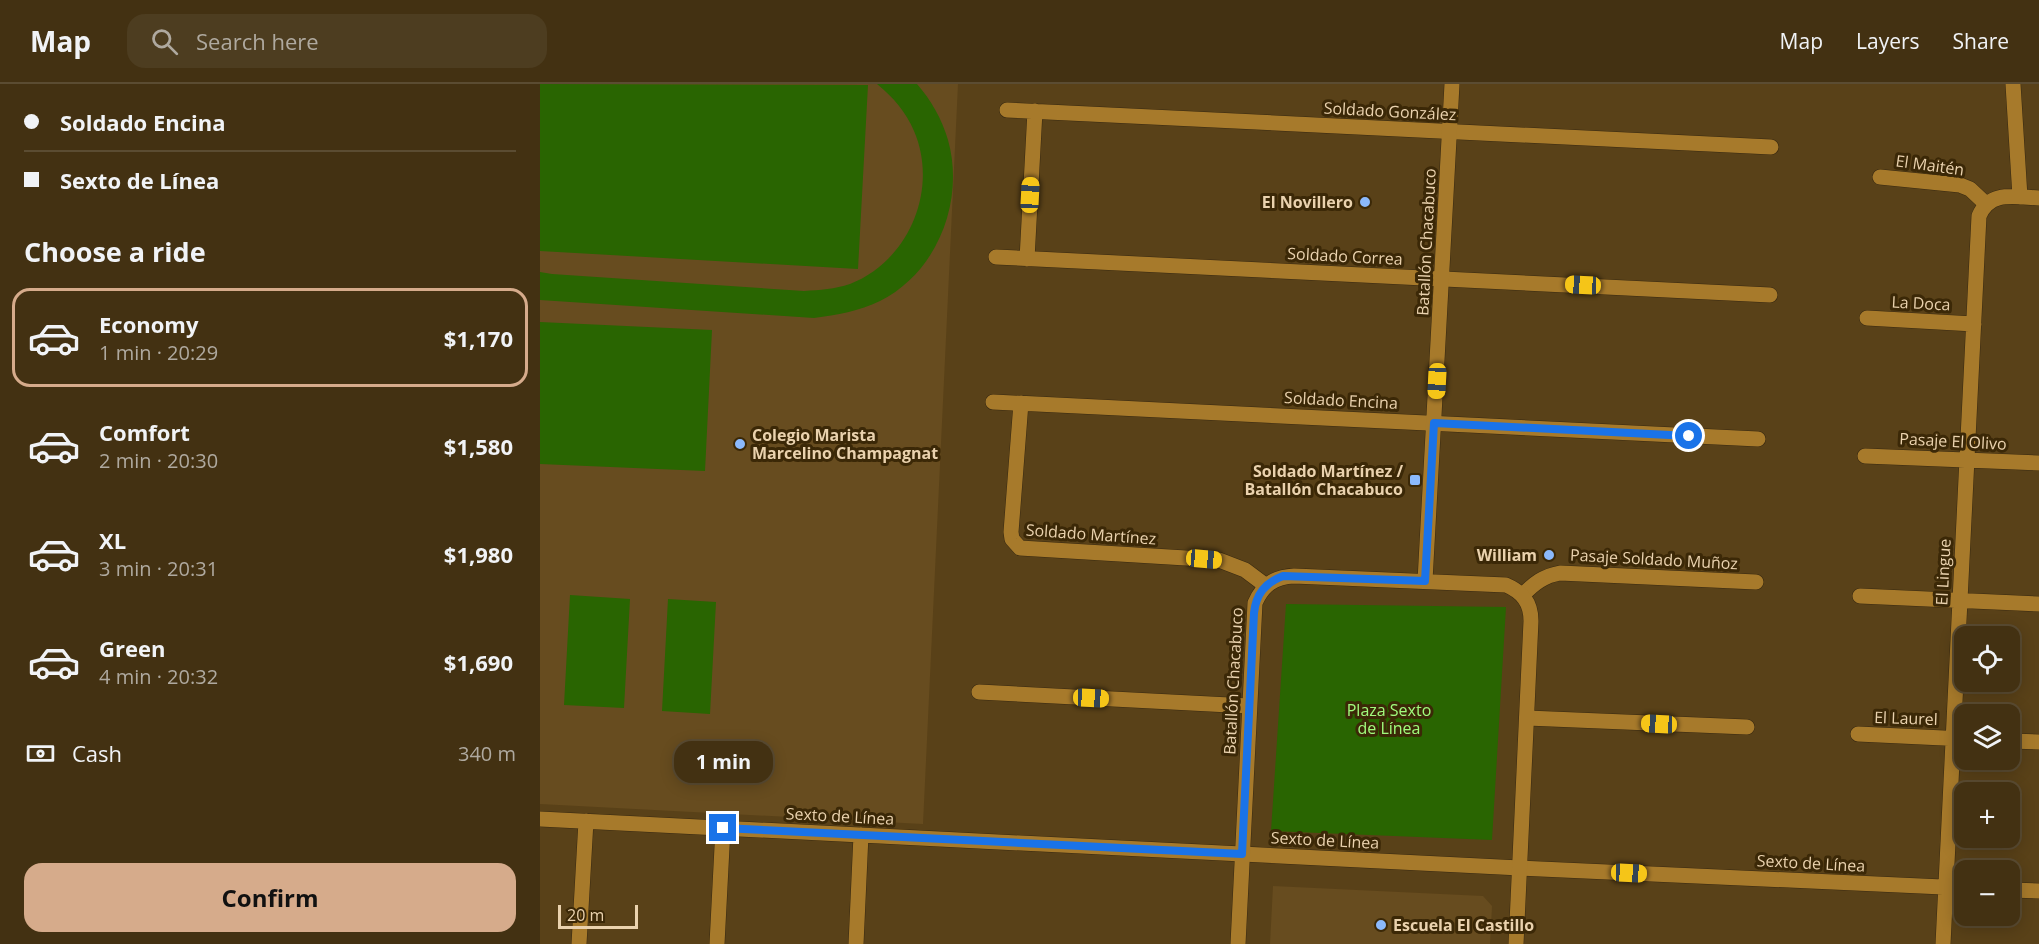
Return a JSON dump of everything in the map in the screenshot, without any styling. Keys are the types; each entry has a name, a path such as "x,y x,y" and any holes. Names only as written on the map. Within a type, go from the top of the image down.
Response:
{"street":[{"name":"Batallón Chacabuco","path":"1425,581 1452,84"},
{"path":"2013,84 2020,197"},
{"name":"Soldado González","path":"1007,110 1771,147"},
{"path":"1027,258 1035,111"},
{"name":"El Maitén","path":"1880,177 1960,185 1970,189 1986,204"},
{"path":"1986,204 2000,197 2039,198"},
{"name":"El Lingue","path":"1959,704 1960,600 1979,216 1986,204"},
{"name":"Soldado Correa","path":"996,257 1770,294"},
{"name":"La Doca","path":"1867,318 1974,324"},
{"name":"Soldado Encina","path":"993,402 1758,439"},
{"name":"Soldado Martínez","path":"1021,403 1011,532 1012,539 1020,548 1219,560 1245,570 1265,585"},
{"name":"Pasaje El Olivo","path":"1865,456 2039,463"},
{"name":"Pasaje Soldado Muñoz","path":"1522,595 1542,579 1560,573 1756,582"},
{"path":"1265,585 1274,580 1293,576 1425,581 1506,585 1522,595 1531,611 1532,621 1516,944"},
{"name":"Batallón Chacabuco","path":"1238,944 1254,613 1259,594 1265,585"},
{"path":"1860,596 2039,604"},
{"path":"979,692 1249,706"},
{"path":"1527,718 1747,727"},
{"name":"El Laurel","path":"1858,734 1954,738"},
{"path":"2020,741 2039,742"},
{"name":"El Lingue","path":"1943,944 1956,770"},
{"name":"Sexto de Línea","path":"540,819 1954,887"},
{"path":"579,944 586,821"},
{"path":"717,944 723,828"},
{"path":"856,944 861,835"},
{"path":"2020,890 2039,891"}],"shaded area":[{"name":"Colegio Marista Marcelino Champagnat","path":"540,84 958,84 923,824 540,804"},
{"name":"Escuela El Castillo","path":"1273,886 1483,896 1492,906 1490,944 1270,944"}],"green space":[{"path":"540,84 868,85 858,269 540,251"},
{"path":"877,84 917,84 943,125 952,163 953,186 942,232 931,253 917,272 900,288 880,301 839,314 814,318 540,300 540,272 804,291 844,286 871,273 888,259 903,241 920,199 923,176 921,153 911,124 899,105"},
{"path":"540,322 712,330 705,471 540,464"},
{"path":"570,595 630,599 624,708 564,705"},
{"path":"668,599 716,602 710,714 662,711"},
{"name":"Plaza Sexto de Línea","path":"1286,604 1506,607 1492,840 1271,831"}],"place":[{"name":"El Novillero","path":"1365,202"},
{"name":"Colegio Marista Marcelino Champagnat","path":"740,444"},
{"name":"Soldado Martínez / Batallón Chacabuco","path":"1415,480"},
{"name":"William","path":"1549,555"},
{"name":"Escuela El Castillo","path":"1381,925"}],"route":[{"path":"723,828 1242,854 1254,613 1259,594 1265,585 1283,576 1425,581 1434,423 1689,436"}]}
